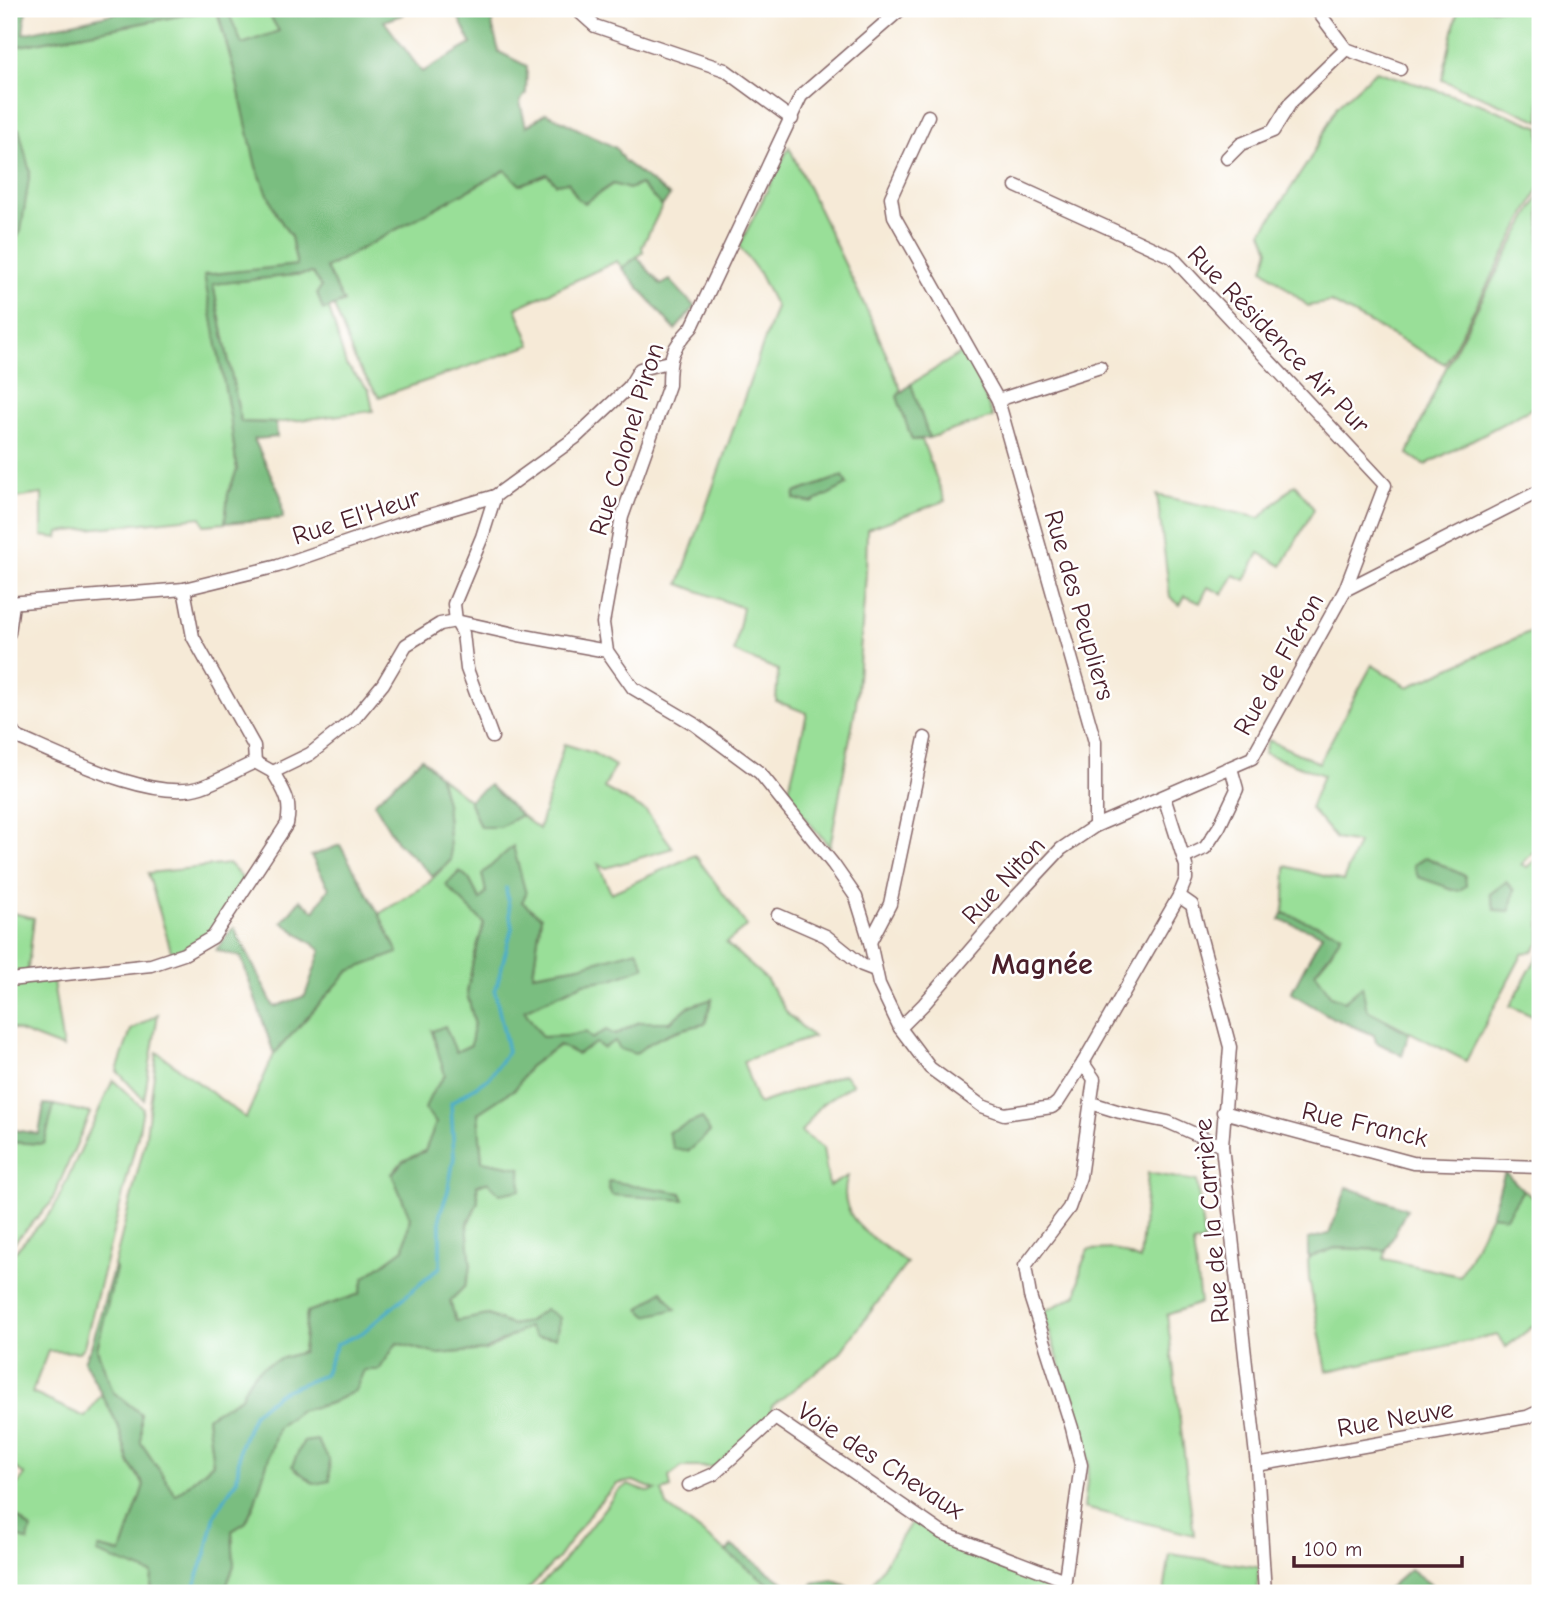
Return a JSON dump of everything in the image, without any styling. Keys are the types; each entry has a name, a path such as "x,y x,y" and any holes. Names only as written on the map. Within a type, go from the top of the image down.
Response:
{"street":[{"path":"576,9 595,26 725,70 792,119"},
{"name":"Rue Colonel Piron","path":"607,651 603,623 622,517 670,385 669,362 675,345 692,327 801,96 901,9"},
{"path":"1316,9 1346,49 1400,69"},
{"path":"1227,158 1241,144 1273,131 1291,102 1346,49"},
{"name":"Rue des Peupliers","path":"928,116 891,197 894,216 998,400 1095,742 1095,826"},
{"name":"Rue Résidence Air Pur","path":"1016,186 1172,257 1385,485 1345,590"},
{"name":"Rue El'Heur","path":"11,603 184,589 278,565 495,496 575,438 629,387 640,369 669,362"},
{"path":"998,400 1100,367"},
{"name":"Rue de Fléron","path":"1184,858 1205,848 1219,827 1237,789 1231,768 1252,758 1345,590 1540,492"},
{"path":"492,737 467,668 463,633 456,621 454,604 482,537 495,496"},
{"path":"184,589 193,637 254,746 255,762"},
{"path":"9,633 11,603"},
{"path":"273,772 310,754 354,719 383,684 406,645 440,624 456,621 607,651 633,688 694,724 760,773 856,897 879,984 900,1028 930,1068 982,1106 1004,1114 1052,1107 1058,1102 1179,896 1186,879 1184,858 1164,797"},
{"path":"9,728 17,737 118,779 174,791 200,788 255,762"},
{"path":"870,942 890,904 925,738"},
{"path":"9,980 151,965 184,954 213,937 287,824 290,812 289,800 273,772 255,762"},
{"name":"Rue Niton","path":"900,1028 1061,849 1095,826 1231,768"},
{"name":"Rue de la Carrière","path":"1179,896 1192,905 1230,1046 1222,1146 1257,1465 1265,1593"},
{"path":"778,915 826,936 862,965 875,970"},
{"path":"1064,1587 1081,1465 1030,1296 1026,1266 1069,1208 1080,1177 1094,1079 1083,1063"},
{"path":"1091,1103 1168,1122 1222,1146"},
{"name":"Rue Franck","path":"1223,1112 1413,1163 1540,1167"},
{"name":"Rue Neuve","path":"1257,1465 1527,1418 1540,1411"},
{"name":"Voie des Chevaux","path":"688,1485 714,1474 775,1418 942,1533 1064,1587"}],"green space":[{"path":"15,9 26,9 23,34 135,9 217,9 9,48 9,22"},
{"path":"216,9 277,215 291,237 297,266 205,275 237,470 228,494 225,523 204,525 201,517 59,532 58,538 42,536 42,494 9,499 9,249 21,231 18,129 9,131 9,48"},
{"path":"217,9 227,9 242,44 279,31 266,9 406,9 402,15 384,21 422,72 471,44 458,16 458,9 493,9 492,24 499,52 527,66 526,93 520,102 526,127 546,113 616,148 624,161 670,196 662,206 640,184 629,189 613,184 585,203 578,199 568,182 556,184 547,174 520,185 505,170 326,268 344,302 323,310 317,293 321,287 313,273 213,284 241,422 276,423 277,437 254,439 281,496 283,518 225,523 228,494 237,470 230,416 204,275 297,265 291,237 277,215 256,167"},
{"path":"227,9 266,9 279,31 241,45"},
{"path":"1458,9 1540,9 1540,121 1442,80"},
{"path":"1376,71 1480,104 1540,127 1540,187 1445,364 1331,302 1308,306 1263,269 1269,250 1262,232 1310,159 1337,106"},
{"path":"19,129 30,172 21,231 9,251 9,131"},
{"path":"789,147 873,323 901,390 897,396 912,440 922,440 945,501 867,529 856,705 830,847 787,797 807,713 776,701 778,670 734,652 743,608 679,584 776,307 759,273 739,246","holes":["843,476 847,484 794,499 795,493"]},
{"path":"505,170 548,174 568,182 578,199 613,184 629,189 640,184 662,206 642,247 643,252 622,268 617,261 516,308 531,345 379,397 356,363 334,306 343,303 325,268"},
{"path":"1540,195 1540,404 1425,465 1408,454 1422,420 1470,322"},
{"path":"637,257 661,285 670,280 695,307 675,330 622,268"},
{"path":"313,273 322,287 323,309 329,308 346,365 369,390 373,411 276,423 241,422 213,284"},
{"path":"966,350 993,417 929,438 911,384"},
{"path":"911,384 929,438 912,440 897,396"},
{"path":"843,476 847,485 812,503 794,499 795,493"},
{"path":"1295,484 1314,509 1282,566 1259,553 1245,580 1234,575 1223,594 1208,587 1200,603 1185,596 1180,605 1170,597 1157,495 1260,518"},
{"path":"1540,627 1540,845 1521,865 1527,867 1540,856 1540,941 1534,951 1523,953 1466,1061 1367,1010 1331,996 1315,972 1341,934 1283,913 1286,866 1343,881 1358,843 1336,839 1310,808 1323,775 1264,753 1268,740 1319,763 1372,665 1408,687"},
{"path":"564,744 593,753 615,766 604,788 646,811 673,848 606,868 598,864 611,893 695,855 747,926 726,943 766,979 788,1014 813,1037 743,1061 758,1104 844,1074 853,1084 822,1104 801,1132 823,1148 829,1186 848,1176 845,1191 852,1217 871,1237 907,1263 839,1354 772,1406 770,1416 715,1467 682,1467 669,1477 671,1488 662,1491 667,1506 781,1593 530,1593 557,1569 618,1491 628,1485 648,1492 656,1490 633,1481 617,1484 595,1507 558,1558 524,1593 224,1593 234,1565 232,1531 246,1522 255,1502 278,1427 299,1411 331,1403 364,1369 379,1369 397,1343 437,1354 486,1350 528,1327 545,1309 528,1322 511,1325 488,1315 456,1322 450,1301 465,1286 471,1267 467,1225 478,1202 477,1185 520,1168 482,1161 478,1113 516,1088 529,1067 560,1045 615,1041 635,1053 668,1034 705,1024 712,1000 688,1007 670,1022 639,1022 615,1035 592,1040 586,1032 542,1037 524,1010 584,983 612,979 580,966 533,974 541,917 486,892 480,900 469,879 459,871 447,884 484,923 467,993 474,1021 471,1045 456,1052 432,1031 446,1075 430,1096 436,1123 425,1151 403,1161 392,1174 410,1217 404,1249 364,1278 360,1294 307,1312 303,1352 265,1366 251,1377 241,1397 207,1417 213,1463 176,1495 141,1443 141,1414 113,1392 97,1349 116,1269 114,1266 145,1142 157,1052 246,1118 274,1054 349,971 397,953 379,914 427,884 451,860 446,803 439,776 469,800 480,827 500,827 521,815 539,829"},
{"path":"422,758 439,776 446,803 451,860 433,876 397,842 374,803"},
{"path":"489,785 521,815 500,827 480,827 469,800"},
{"path":"340,845 398,953 349,971 274,1054 241,957 216,950 234,927 274,1007 305,996 321,950 282,922 300,900 314,911 329,888 311,856"},
{"path":"513,846 526,894 522,902 541,917 533,974 580,966 637,950 645,967 612,979 584,983 524,1010 542,1037 586,1032 592,1039 606,1030 615,1035 639,1022 670,1022 688,1007 712,999 705,1024 668,1034 635,1054 620,1049 615,1041 603,1048 596,1043 577,1054 559,1045 529,1067 516,1088 478,1113 482,1161 520,1168 521,1190 500,1194 488,1182 477,1185 478,1202 467,1225 471,1267 465,1286 450,1301 456,1321 488,1315 511,1325 528,1322 545,1309 560,1318 556,1337 536,1337 528,1327 486,1350 437,1354 397,1343 379,1370 364,1370 355,1391 331,1403 299,1411 278,1427 255,1502 246,1522 232,1531 234,1565 224,1593 151,1593 152,1574 97,1553 99,1548 121,1553 144,1485 129,1462 118,1425 84,1361 91,1347 114,1266 116,1269 97,1349 113,1392 141,1414 141,1443 176,1495 213,1463 207,1417 241,1397 251,1377 265,1366 303,1352 307,1312 360,1294 364,1278 404,1249 410,1217 392,1174 403,1161 425,1151 436,1123 425,1109 430,1096 445,1075 432,1031 445,1026 456,1052 471,1045 474,1021 467,993 484,923 446,885 460,871 469,879 480,900 486,892 482,874"},
{"path":"1426,857 1465,876 1466,886 1458,891 1418,877 1414,865"},
{"path":"229,864 246,882 210,936 172,954 148,873"},
{"path":"1506,882 1514,890 1510,911 1495,910 1490,894"},
{"path":"9,912 34,918 27,976 9,976"},
{"path":"1283,913 1342,934 1315,972 1331,996 1344,1001 1362,986 1367,1010 1409,1033 1402,1055 1376,1042 1374,1035 1333,1018 1291,993 1322,934 1280,920"},
{"path":"1538,955 1540,957 1539,1019 1510,1006"},
{"path":"53,981 63,1048 9,1027 9,982"},
{"path":"158,1014 144,1100 117,1071 131,1030"},
{"path":"113,1080 143,1108 84,1346 79,1352 48,1351 32,1393 85,1417 102,1394 118,1425 129,1462 144,1485 121,1553 99,1548 152,1574 151,1593 9,1593 9,1531 27,1541 9,1500 9,1496 25,1475 9,1463 9,1258 53,1210"},
{"path":"44,1104 54,1105 44,1144 9,1142 9,1129 39,1134"},
{"path":"54,1105 90,1113 51,1203 9,1248 9,1142 44,1144"},
{"path":"702,1118 710,1132 689,1151 674,1149 668,1132"},
{"path":"1505,1172 1523,1190 1506,1217 1491,1215"},
{"path":"1148,1173 1197,1181 1204,1241 1193,1244 1200,1303 1167,1315 1194,1535 1084,1508 1089,1464 1084,1440 1043,1312 1077,1295 1081,1267 1088,1250 1114,1249 1140,1260"},
{"path":"609,1181 681,1193 684,1200 612,1195 608,1187"},
{"path":"1347,1187 1407,1209 1386,1250 1335,1248 1308,1258 1308,1239 1329,1234"},
{"path":"1523,1190 1540,1203 1540,1321 1506,1347 1497,1335 1327,1371 1309,1280 1308,1258 1335,1248 1386,1250 1384,1259 1460,1276 1491,1215 1506,1216"},
{"path":"662,1291 676,1309 647,1316 640,1309"},
{"path":"317,1440 329,1459 330,1481 314,1484 292,1466 303,1442"},
{"path":"9,1500 16,1516 31,1529 27,1541 9,1531"},
{"path":"912,1521 946,1541 1056,1584 1058,1593 866,1593"},
{"path":"732,1546 798,1593 781,1593 726,1552"},
{"path":"1170,1554 1258,1567 1258,1593 1164,1593"},
{"path":"1410,1569 1442,1593 1383,1593"},
{"path":"833,1580 865,1593 808,1593 813,1583"}],"waterway":[{"path":"192,1593 206,1553 215,1515 237,1479 240,1447 254,1413 279,1393 324,1375 337,1344 362,1333 440,1267 440,1214 448,1191 454,1157 451,1103 489,1078 508,1051 495,992 512,928 506,888"}],"district":[{"name":"Magnée","path":"1042,964"}]}
